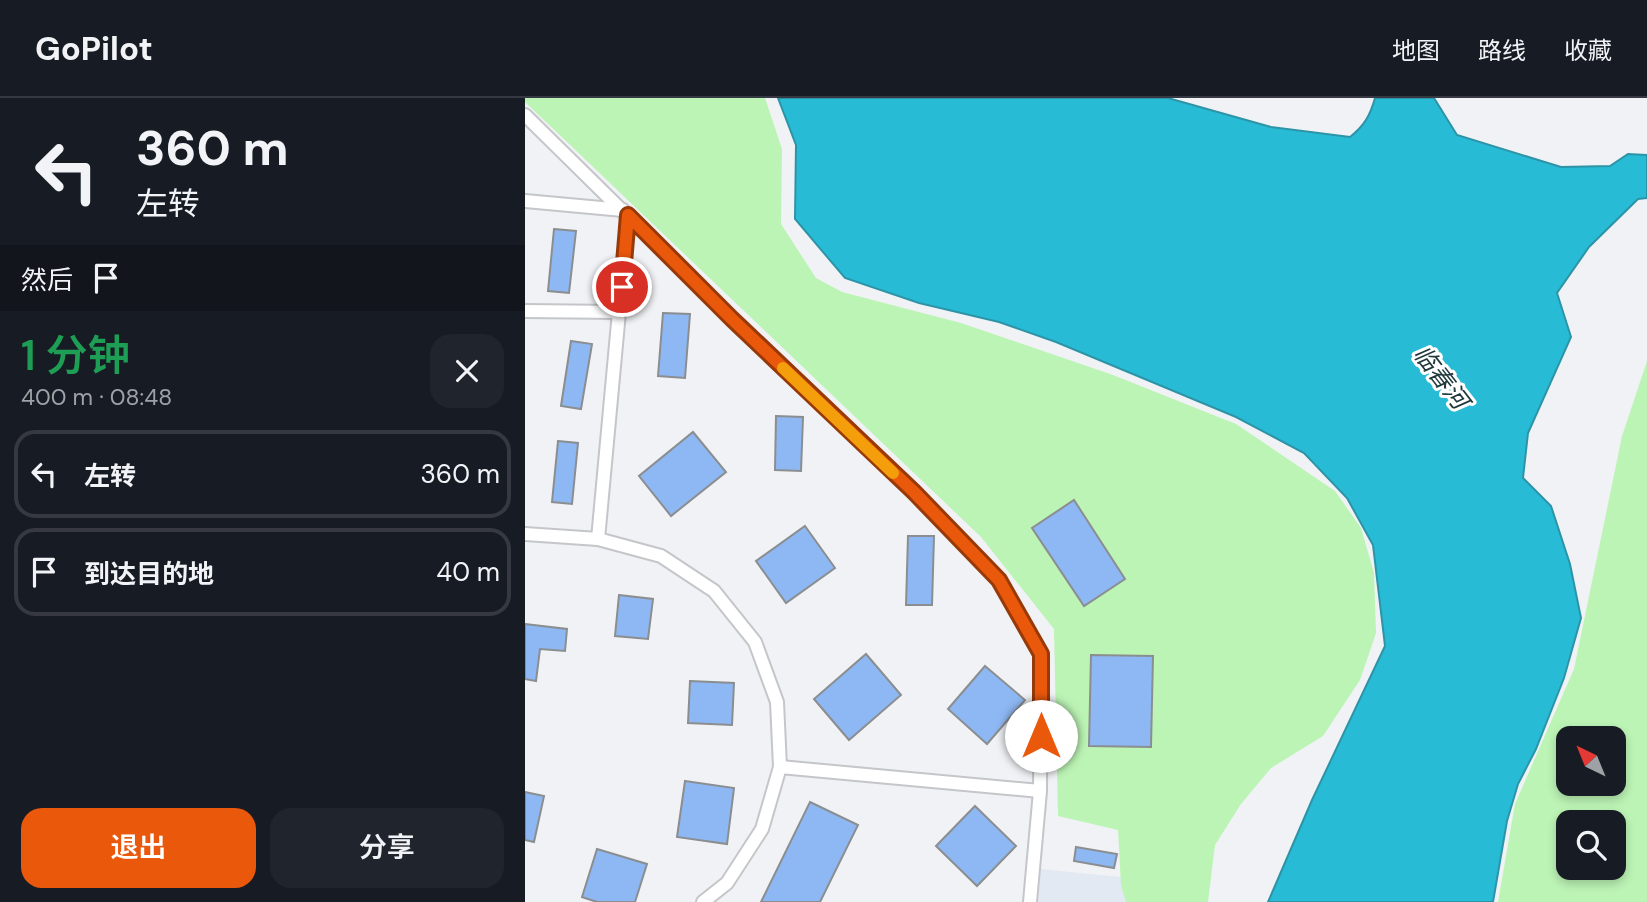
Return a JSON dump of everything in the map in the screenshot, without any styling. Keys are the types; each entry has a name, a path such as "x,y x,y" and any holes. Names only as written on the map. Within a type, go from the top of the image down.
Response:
{"street":[{"path":"525,115 732,319 914,492 999,580 1041,654 1040,791 1030,902"},
{"path":"525,201 626,212"},
{"path":"598,539 626,212"},
{"path":"525,311 619,312"},
{"path":"525,534 598,539 660,556 714,591 755,642 777,702 780,767 762,829 727,883 703,902"},
{"path":"780,767 1040,791"}],"shaded area":[{"path":"1041,869 1160,881 1157,902 1038,902"}],"green space":[{"path":"525,98 765,98 782,149 781,224 816,278 842,292 961,323 1113,375 1236,424 1335,491 1361,528 1374,573 1376,633 1360,680 1323,736 1271,768 1241,804 1215,845 1208,902 1126,902 1121,886 1118,830 1058,816 1054,629 981,537 525,102"},
{"path":"1647,361 1647,902 1498,902 1515,804 1574,669 1622,436"}],"water":[{"name":"临春河","path":"778,98 1168,98 1271,127 1350,137 1366,120 1375,98 1434,98 1457,135 1561,167 1610,166 1628,154 1647,155 1647,198 1638,199 1589,247 1557,293 1571,337 1528,433 1523,478 1551,506 1570,564 1581,618 1564,678 1536,749 1518,784 1507,821 1493,902 1268,902 1312,800 1385,646 1373,545 1347,498 1304,453 1236,417 1056,342 999,322 919,303 845,278 795,219 796,145"}],"building":[{"path":"554,229 576,231 569,293 548,291"},
{"path":"663,313 690,314 685,378 658,376"},
{"path":"571,341 592,344 581,409 561,406"},
{"path":"776,416 803,417 801,471 775,470"},
{"path":"693,432 726,472 671,516 639,476"},
{"path":"558,441 578,443 572,504 552,502"},
{"path":"1074,500 1125,579 1084,606 1032,528"},
{"path":"805,526 835,568 786,603 756,561"},
{"path":"908,536 934,536 932,605 906,605"},
{"path":"619,595 653,599 648,639 615,636"},
{"path":"525,624 567,629 565,651 540,649 536,681 525,679"},
{"path":"866,654 901,695 849,740 814,699"},
{"path":"1091,655 1153,656 1151,747 1089,746"},
{"path":"985,666 1025,700 987,744 948,709"},
{"path":"690,681 734,683 732,725 688,723"},
{"path":"685,781 734,788 727,844 677,837"},
{"path":"525,792 544,796 534,842 525,840"},
{"path":"810,802 858,825 820,902 761,902"},
{"path":"975,806 1016,846 977,886 936,846"},
{"path":"1076,847 1117,854 1114,868 1074,861"},
{"path":"597,849 647,864 635,902 597,902 582,897"}],"slow traffic":[{"path":"783,368 893,473"}],"route":[{"path":"622,287 628,215 732,319 914,492 999,580 1041,654 1041,736"}]}
